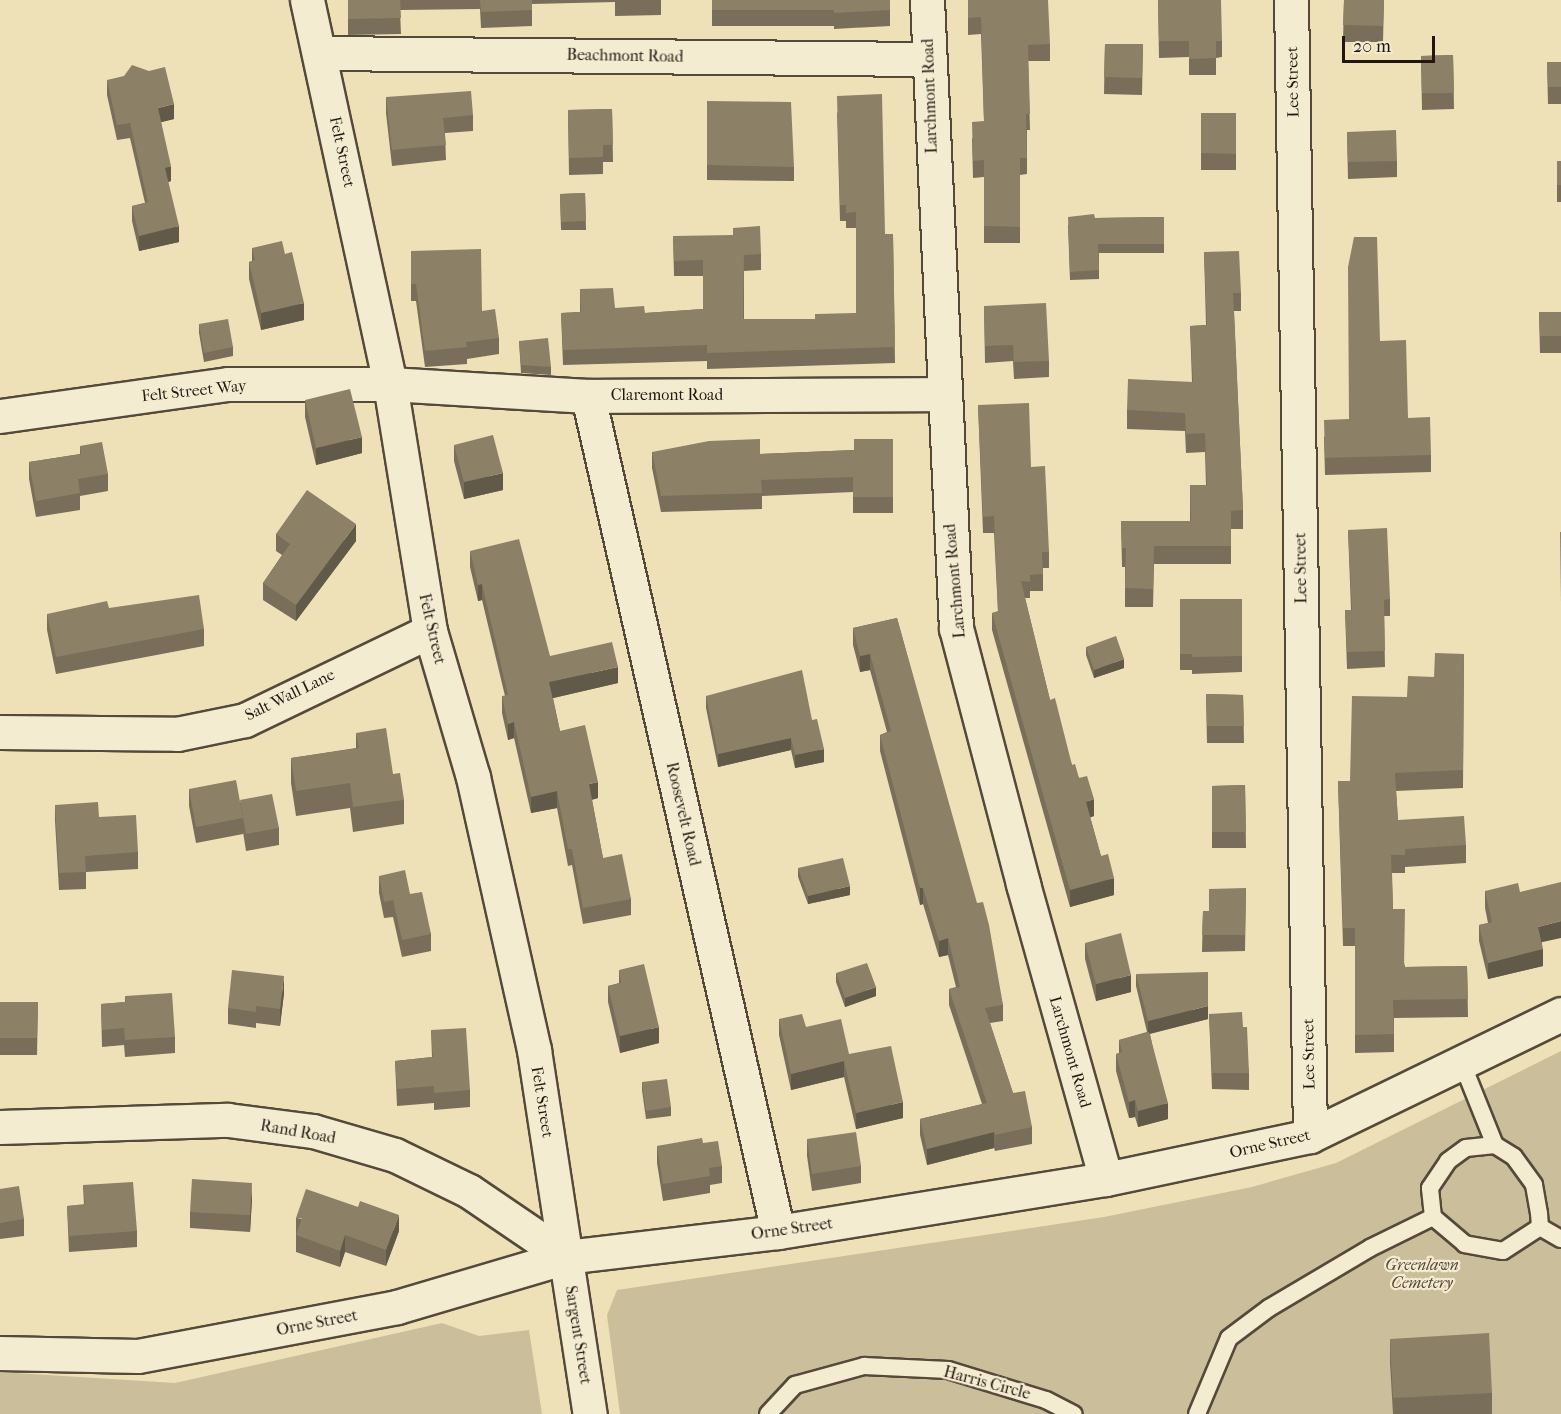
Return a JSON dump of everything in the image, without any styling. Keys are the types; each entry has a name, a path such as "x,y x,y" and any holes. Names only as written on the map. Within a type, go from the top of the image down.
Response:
{"street":[{"name":"Felt Street","path":"307,0 321,53 390,384 430,631 473,777 534,1050 566,1257"},
{"name":"Larchmont Road","path":"927,0 956,628 1023,884 1106,1179"},
{"name":"Lee Street","path":"1292,0 1310,1136"},
{"name":"Beachmont Road","path":"321,53 928,59"},
{"name":"Felt Street Way","path":"0,416 228,384 390,384"},
{"name":"Claremont Road","path":"390,384 588,396 944,394"},
{"name":"Roosevelt Road","path":"588,396 778,1232"},
{"name":"Salt Wall Lane","path":"0,732 177,734 245,720 430,631"},
{"name":"Orne Street","path":"0,1353 138,1356 397,1307 566,1257 778,1232 1106,1179 1310,1136 1561,1014"},
{"name":"Rand Road","path":"0,1127 228,1120 312,1131 395,1155 469,1191 566,1257"},
{"name":"Sargent Street","path":"566,1257 590,1414"}],"lane":[{"path":"1462,1063 1495,1145 1514,1157 1534,1185 1540,1227"},
{"path":"1495,1145 1466,1148 1448,1161 1430,1188 1432,1217 1465,1244 1503,1251 1540,1227"},
{"path":"1197,1414 1229,1338 1269,1308 1370,1248 1432,1217"},
{"path":"1540,1227 1561,1239"},
{"name":"Harris Circle","path":"768,1414 795,1385 864,1366 948,1370 1046,1400 1074,1414"}],"green space":[{"name":"Greenlawn Cemetery","path":"1561,1051 1561,1414 620,1414 607,1315 617,1290 1104,1217 1252,1187 1336,1163"},
{"path":"442,1323 479,1336 529,1330 542,1414 0,1414 0,1372 175,1383"}],"building":[{"path":"348,0 400,0 401,18 348,19"},
{"path":"480,0 532,0 532,10 481,12"},
{"path":"712,0 890,0 890,10 834,13 834,10 712,10"},
{"path":"968,0 1048,0 1050,44 1028,45 1030,114 1026,114 1027,158 1020,158 1020,227 984,226 984,160 973,161 972,122 984,121 981,17 968,18"},
{"path":"1158,0 1221,0 1222,41 1216,41 1216,58 1189,59 1189,41 1159,41"},
{"path":"1344,0 1384,0 1383,26 1343,25"},
{"path":"1105,44 1143,44 1142,78 1104,77"},
{"path":"1453,55 1454,93 1422,93 1421,56"},
{"path":"1547,62 1561,62 1561,87 1548,87"},
{"path":"132,65 149,71 165,67 174,104 158,108 171,166 165,168 179,226 139,236 132,206 148,202 130,123 117,125 107,80 124,76"},
{"path":"471,91 473,115 443,118 446,145 392,150 386,97"},
{"path":"882,94 885,234 893,234 895,347 707,353 707,345 563,350 561,313 581,312 580,289 613,288 615,308 644,306 645,313 703,309 703,260 674,261 673,236 733,235 733,228 760,226 761,254 744,255 743,319 815,319 815,314 856,313 856,212 846,213 846,205 840,205 837,96"},
{"path":"707,101 791,102 794,167 707,165"},
{"path":"612,109 613,145 603,145 603,157 569,158 568,110"},
{"path":"1201,113 1236,113 1236,154 1201,153"},
{"path":"1396,130 1397,161 1348,162 1347,132"},
{"path":"1557,161 1561,161 1561,185 1557,185"},
{"path":"585,193 586,221 561,222 560,194"},
{"path":"1094,214 1095,218 1164,217 1164,244 1098,244 1099,270 1070,272 1068,217"},
{"path":"1354,237 1377,237 1380,341 1406,340 1408,418 1430,417 1431,455 1325,458 1324,420 1349,419 1348,267"},
{"path":"282,241 285,254 292,252 304,303 261,313 249,262 255,260 252,248"},
{"path":"481,249 482,311 495,309 499,338 466,342 467,347 425,351 416,284 411,284 411,251"},
{"path":"1239,251 1241,293 1233,293 1243,510 1231,511 1231,546 1154,546 1153,589 1125,588 1126,548 1122,548 1121,521 1191,521 1190,485 1207,485 1205,433 1186,434 1185,413 1127,410 1128,379 1193,382 1190,326 1207,325 1204,252"},
{"path":"1046,303 1049,361 1014,362 1013,345 985,346 984,306"},
{"path":"1539,312 1561,312 1561,336 1540,336"},
{"path":"228,319 233,347 204,353 199,324"},
{"path":"548,338 551,367 521,365 519,341"},
{"path":"350,389 362,437 316,448 305,400"},
{"path":"1029,403 1031,467 1045,466 1049,552 1042,552 1043,574 1030,575 1030,582 1021,581 1050,700 1055,698 1072,765 1075,764 1079,778 1087,776 1094,799 1086,802 1101,856 1108,854 1114,878 1070,890 992,613 998,611 994,516 983,517 978,405"},
{"path":"493,435 503,473 464,482 454,445"},
{"path":"760,439 760,454 854,450 854,439 893,439 893,497 853,497 853,477 761,480 762,493 661,496 652,452 709,441"},
{"path":"102,442 108,474 78,479 80,493 36,501 29,462 81,454 80,446"},
{"path":"307,490 356,524 296,605 263,583 290,544 276,534"},
{"path":"1387,528 1390,599 1384,600 1385,651 1347,652 1345,610 1352,610 1348,530"},
{"path":"1560,532 1561,532 1561,603"},
{"path":"519,539 550,656 612,642 618,667 549,682 560,731 585,725 598,782 589,784 603,858 622,854 631,899 583,908 572,849 568,849 557,791 531,797 514,722 508,724 502,696 508,695 482,584 478,585 470,551"},
{"path":"199,595 204,629 56,657 47,614 107,601 109,608"},
{"path":"1180,599 1242,599 1242,656 1192,657 1192,654 1180,654"},
{"path":"897,618 977,903 983,902 989,925 1003,1005 985,1008 1013,1093 1025,1091 1032,1127 995,1135 994,1132 927,1149 920,1119 987,1103 949,989 960,987 948,938 939,941 923,888 920,888 880,735 891,731 870,654 860,656 853,628"},
{"path":"1116,636 1124,659 1094,670 1086,647"},
{"path":"1435,653 1464,654 1463,770 1395,773 1398,820 1464,816 1466,845 1405,849 1405,855 1391,855 1393,909 1405,909 1404,967 1467,966 1468,999 1393,1000 1394,1034 1355,1035 1355,928 1343,928 1338,781 1350,781 1352,696 1407,697 1408,676 1434,677"},
{"path":"802,670 812,720 817,719 824,749 795,755 791,738 718,754 706,696"},
{"path":"1206,694 1243,695 1244,726 1207,726"},
{"path":"386,728 393,774 400,773 404,800 353,807 350,783 296,791 291,758 359,748 356,733"},
{"path":"236,780 243,818 196,827 189,789"},
{"path":"1245,785 1246,832 1212,832 1212,786"},
{"path":"272,794 279,828 246,834 240,800"},
{"path":"98,802 99,817 136,815 138,852 85,856 86,872 59,873 55,805"},
{"path":"843,858 850,886 808,896 798,868"},
{"path":"405,870 410,894 422,892 431,934 402,940 393,900 384,902 379,876"},
{"path":"1561,882 1561,921 1538,927 1543,949 1488,963 1479,925 1492,922 1485,891 1518,883 1520,892"},
{"path":"1246,888 1245,935 1202,935 1203,911 1209,911 1209,889"},
{"path":"1121,933 1131,975 1096,984 1085,943"},
{"path":"867,963 876,987 845,998 836,973"},
{"path":"644,964 659,1027 620,1036 608,986 621,983 619,970"},
{"path":"232,970 284,976 280,1009 256,1006 256,1012 228,1008"},
{"path":"1208,972 1208,1006 1148,1021 1136,974"},
{"path":"172,993 175,1037 125,1040 124,1028 102,1030 101,1004 126,1002 125,996"},
{"path":"0,1002 38,1002 37,1038 0,1038"},
{"path":"1242,1012 1243,1027 1247,1027 1249,1073 1212,1073 1209,1014"},
{"path":"802,1014 806,1027 841,1019 849,1054 891,1046 903,1102 856,1113 844,1061 791,1074 779,1019"},
{"path":"466,1028 470,1090 434,1093 434,1086 397,1089 395,1061 433,1057 431,1030"},
{"path":"1149,1032 1168,1103 1138,1111 1135,1100 1129,1102 1116,1054 1122,1052 1119,1040"},
{"path":"667,1079 671,1107 646,1111 642,1082"},
{"path":"856,1132 861,1166 812,1174 807,1139"},
{"path":"702,1138 703,1143 718,1141 722,1166 709,1168 710,1176 663,1184 657,1146"},
{"path":"192,1179 252,1183 250,1215 190,1212"},
{"path":"133,1182 137,1231 69,1236 67,1206 85,1204 83,1185"},
{"path":"19,1186 24,1219 0,1223 0,1189"},
{"path":"306,1189 358,1207 360,1201 399,1215 386,1250 345,1235 340,1251 296,1235 302,1218 296,1218"},
{"path":"1489,1333 1492,1393 1393,1398 1390,1339"}]}
